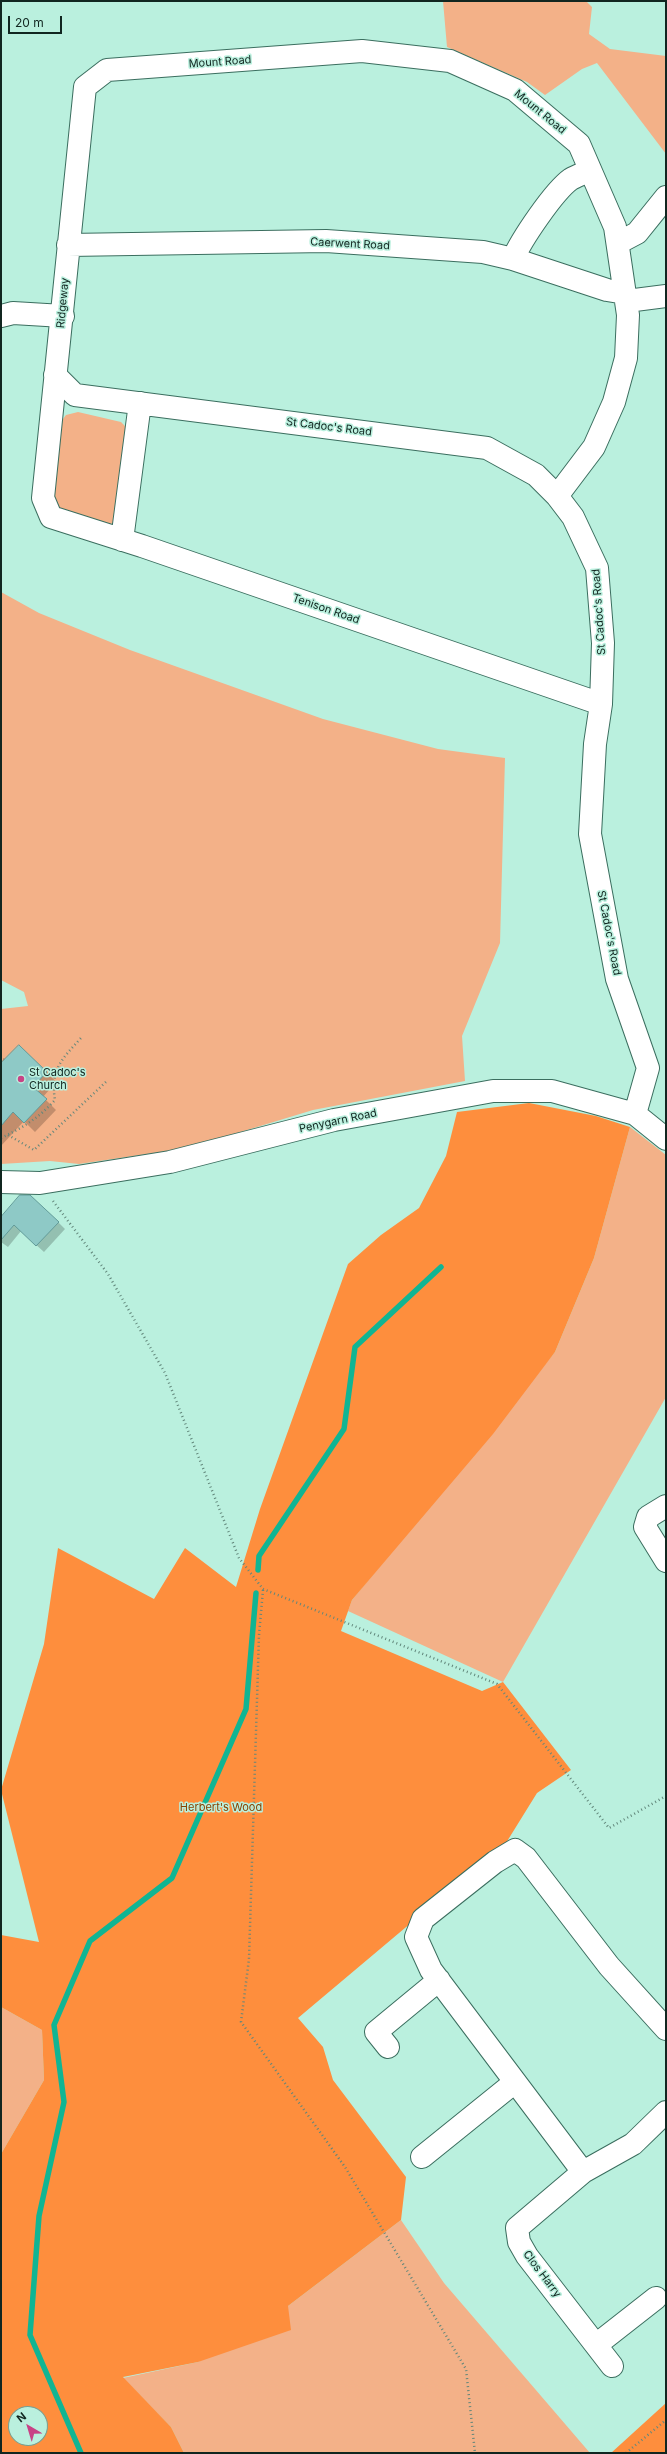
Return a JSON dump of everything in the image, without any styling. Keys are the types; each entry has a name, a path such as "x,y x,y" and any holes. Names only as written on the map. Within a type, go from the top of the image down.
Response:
{"street":[{"name":"Mount Road","path":"85,87 107,70 362,51 450,61 515,90 579,144 615,227 626,297 626,358 614,402 594,447 557,496"},
{"name":"Ridgeway","path":"51,517 43,498 54,375 63,316 68,245 85,87"},
{"path":"513,259 519,244 557,194 570,180 590,170"},
{"path":"618,243 637,233 666,197"},
{"name":"Caerwent Road","path":"68,245 326,241 484,252 513,259 626,297"},
{"path":"626,297 666,296"},
{"path":"1,316 13,313 63,316"},
{"name":"St Cadoc's Road","path":"54,375 74,394 487,448 536,475 557,496 573,517 597,568 603,643 601,704 595,744 590,834 617,979 648,1068 635,1114"},
{"path":"122,540 140,403"},
{"name":"Tenison Road","path":"51,517 601,704"},
{"name":"Penygarn Road","path":"1,1182 40,1183 170,1162 334,1120 493,1091 552,1091 635,1114 666,1139"},
{"path":"666,1506 648,1517 645,1527 666,1561"},
{"path":"666,2029 609,1966 526,1858 515,1850 495,1862 423,1919 416,1937 431,1970 583,2172 632,2144 666,2112"},
{"path":"388,2047 376,2032 439,1980"},
{"path":"422,2157 515,2082"},
{"name":"Clos Harry","path":"583,2172 517,2228 519,2242 527,2256 612,2366"},
{"path":"596,2345 618,2326 656,2298"}],"path":[{"path":"1,1138 43,1113 55,1100 52,1083 56,1069 81,1038"},
{"path":"8,1134 34,1150 108,1081"},
{"path":"40,1183 108,1274 165,1374 239,1558 263,1589 442,1664 497,1684 609,1828 666,1796"},
{"path":"263,1589 258,1634 249,1959 241,2022 345,2167 466,2369 475,2453"},
{"path":"626,2453 666,2420"}],"shaded area":[{"path":"443,1 586,1 592,7 589,34 610,49 666,56 666,154 597,63 582,69 545,95 527,82 447,47"},
{"path":"78,412 121,422 128,429 121,512 113,523 102,528 77,520 65,514 56,506 54,499 53,478 60,423 66,415"},
{"path":"1,592 39,613 130,650 323,719 438,749 505,758 500,943 462,1036 465,1081 313,1110 188,1148 79,1164 50,1161 1,1164 1,1009 28,1006 24,992 1,980"},
{"path":"630,1127 666,1155 666,1397 503,1682 348,1611 352,1600 555,1352 594,1258"},
{"path":"1,2007 42,2030 44,2080 1,2154"},
{"path":"401,2220 444,2283 590,2453 184,2453 171,2427 123,2378 198,2362 288,2306"}],"green space":[{"name":"Herbert's Wood","path":"529,1103 596,1116 630,1127 594,1258 555,1352 493,1434 352,1600 341,1631 482,1691 503,1682 571,1770 537,1793 506,1843 298,2018 323,2047 333,2080 406,2177 401,2220 288,2306 291,2330 198,2362 123,2377 171,2427 184,2453 1,2453 1,2154 44,2080 42,2030 1,2007 1,1935 39,1942 1,1790 44,1644 58,1548 154,1599 185,1548 236,1587 260,1509 348,1264 381,1235 419,1208 446,1156 457,1112"},
{"path":"666,2403 666,2453 611,2453"}],"building":[{"name":"St Cadoc's Church","path":"19,1045 47,1072 33,1087 47,1099 24,1123 13,1112 1,1126 1,1063"},
{"path":"20,1195 30,1195 59,1222 36,1246 14,1225 1,1240 1,1217"}],"waterway":[{"path":"258,1570 259,1556 344,1429 355,1347 441,1267"},
{"path":"81,2453 30,2335 39,2216 64,2102 54,2025 90,1941 172,1878 246,1709 256,1593"}],"place":[{"name":"St Cadoc's Church","path":"21,1079"}]}
